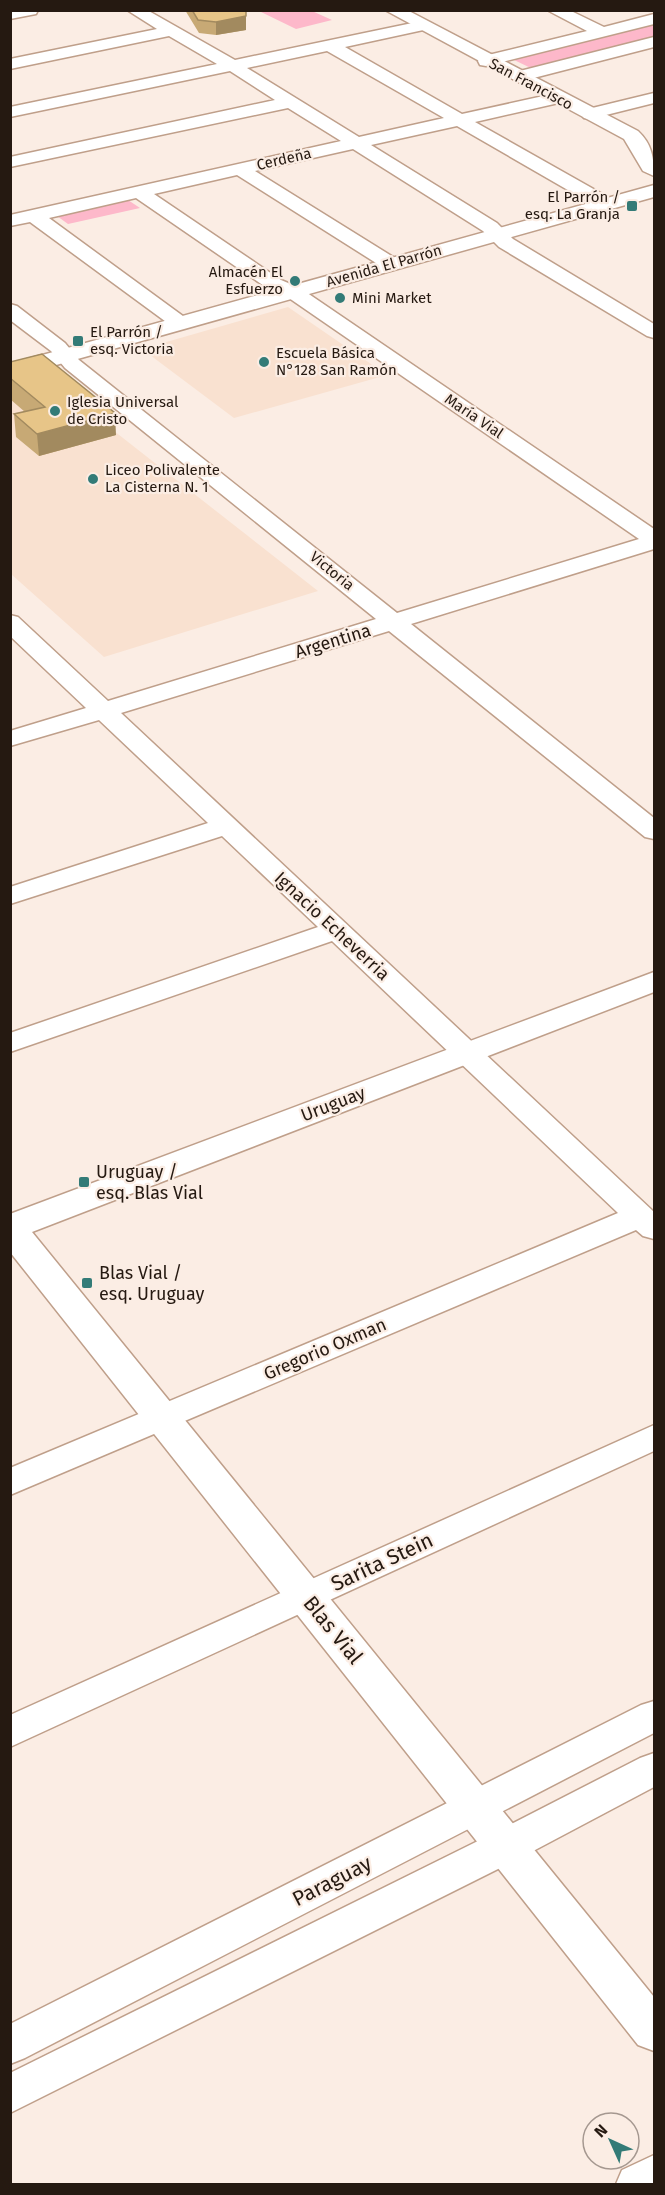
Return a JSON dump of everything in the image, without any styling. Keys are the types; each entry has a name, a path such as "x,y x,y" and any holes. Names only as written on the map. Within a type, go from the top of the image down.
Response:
{"main road":[{"path":"10,14 30,10"},
{"name":"San Francisco","path":"393,10 636,139 646,163 654,170"},
{"name":"Avenida El Parrón","path":"10,371 654,191"},
{"name":"Uruguay","path":"10,1227 654,981"},
{"name":"Blas Vial","path":"10,1227 654,2031"}],"street":[{"path":"135,10 233,66 490,227 506,243 654,332"},
{"path":"555,10 603,32"},
{"path":"486,61 654,19"},
{"path":"10,112 422,26"},
{"path":"10,64 172,32"},
{"path":"518,77 654,42"},
{"path":"331,46 606,204"},
{"name":"Cerdeña","path":"10,221 557,98"},
{"path":"590,114 654,98"},
{"path":"10,162 290,102"},
{"path":"239,169 391,264"},
{"name":"María Vial","path":"139,192 274,284 294,292 654,541"},
{"path":"34,216 180,323"},
{"name":"Victoria","path":"10,310 58,347 72,364 654,831"},
{"name":"Argentina","path":"10,739 396,623 654,541"},
{"name":"Ignacio Echeverria","path":"10,622 647,1222"},
{"path":"10,896 226,825"},
{"path":"10,1043 337,930"},
{"name":"Gregorio Oxman","path":"10,1482 647,1222"},
{"name":"Sarita Stein","path":"10,1732 654,1437"},
{"name":"Paraguay","path":"10,2045 654,1716"},
{"path":"10,2094 506,1846 654,1768"},
{"path":"639,2184 654,2175"}],"shaded area":[{"path":"259,11 312,11 332,20 296,29"},
{"path":"654,23 654,39 535,70 512,59"},
{"path":"128,200 140,208 68,224 57,216"},
{"name":"Escuela Básica N°128 San Ramón","path":"288,307 387,375 234,418 142,349"},
{"name":"Liceo Polivalente La Cisterna N. 1","path":"44,376 318,591 104,657 11,574 11,385"}],"building":[{"path":"192,10 246,10 246,16 216,22 198,20"},
{"path":"42,354 115,413 37,434 14,414 45,407 10,378 10,362"}],"place":[{"name":"El Parrón / esq. La Granja","path":"632,206"},
{"name":"Almacén El Esfuerzo","path":"295,281"},
{"name":"Mini Market","path":"340,298"},
{"name":"El Parrón / esq. Victoria","path":"78,341"},
{"name":"Escuela Básica N°128 San Ramón","path":"264,362"},
{"name":"Iglesia Universal de Cristo","path":"55,411"},
{"name":"Liceo Polivalente La Cisterna N. 1","path":"93,479"},
{"name":"Uruguay / esq. Blas Vial","path":"84,1182"},
{"name":"Blas Vial / esq. Uruguay","path":"87,1283"}]}
